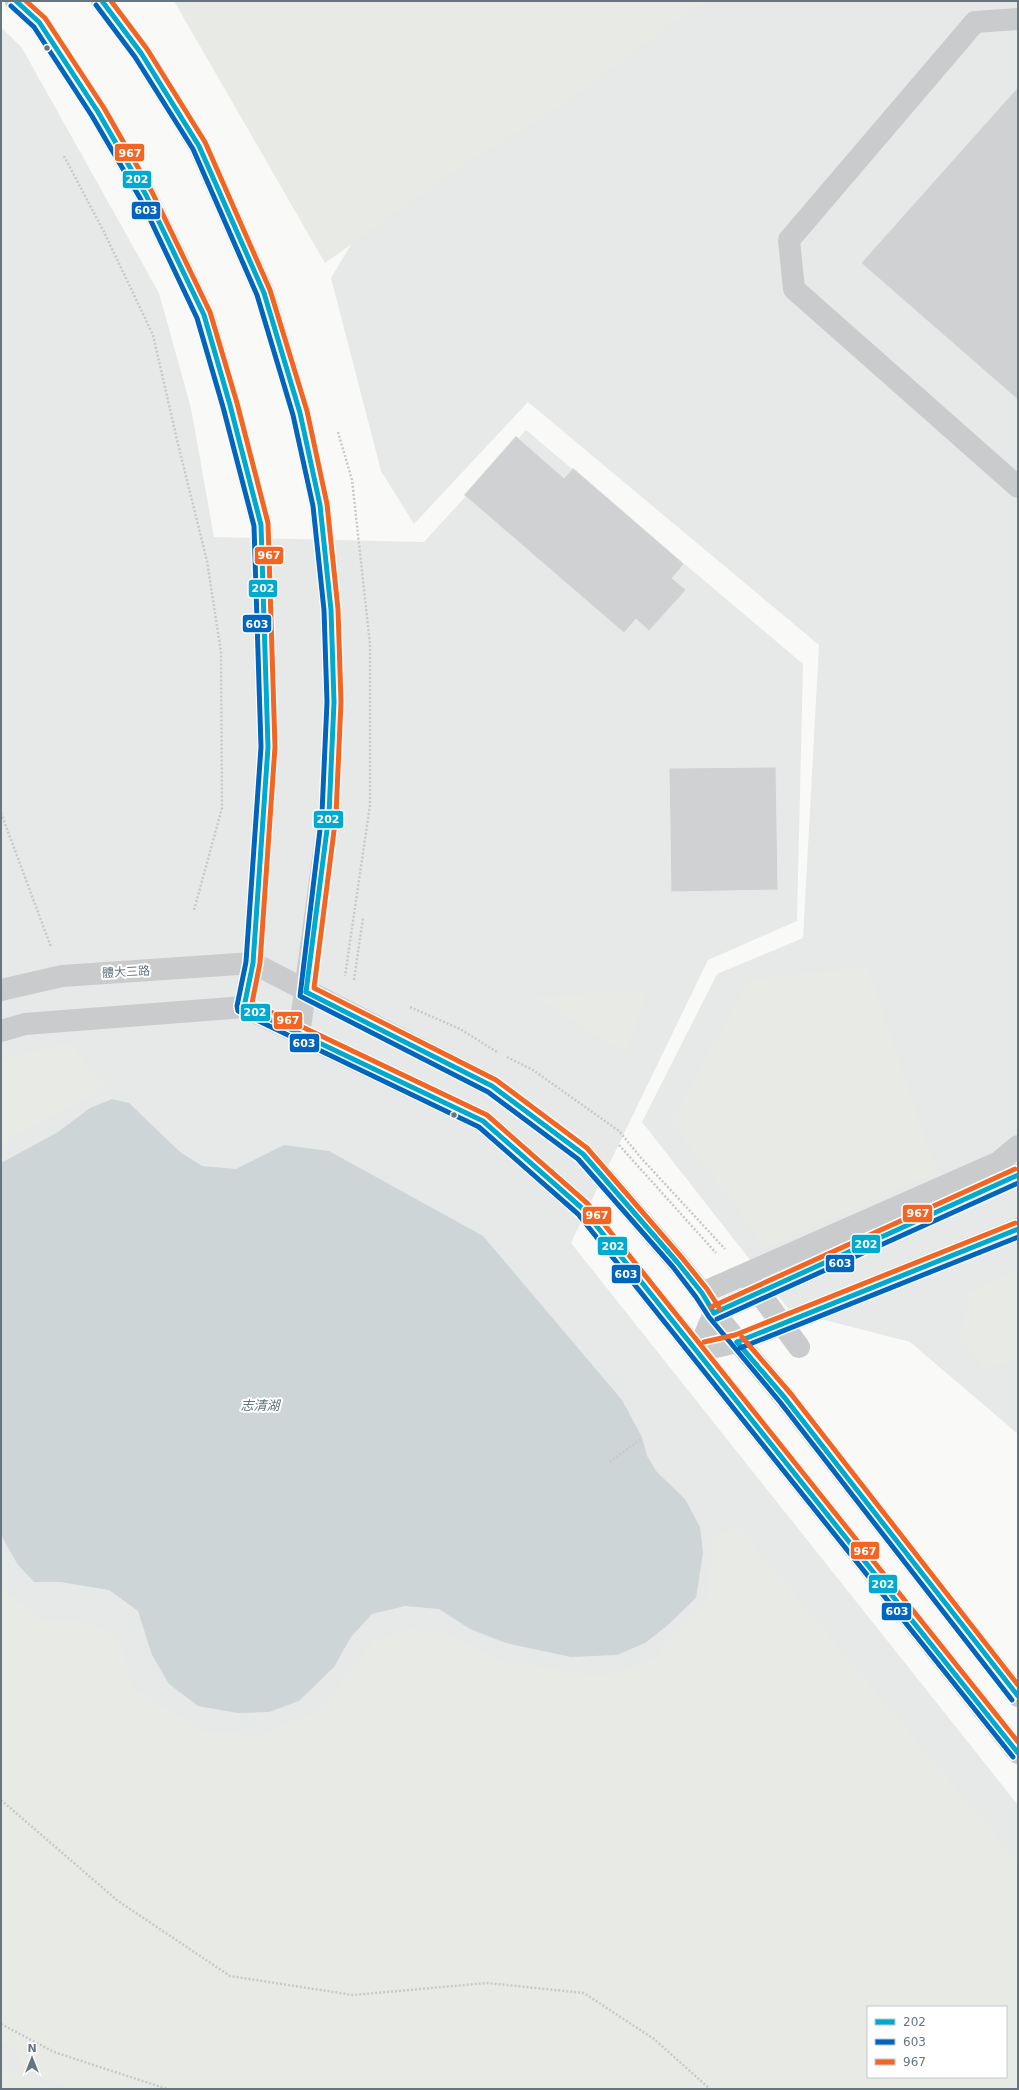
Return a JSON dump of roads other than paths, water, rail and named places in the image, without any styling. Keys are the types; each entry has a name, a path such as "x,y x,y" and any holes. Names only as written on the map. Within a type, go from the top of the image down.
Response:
{"street":[{"path":"16,1 39,22 98,112 146,195 204,315 230,405 261,525 268,747 252,964 244,1007"},
{"path":"102,1 141,53 199,146 264,293 300,413 320,505 331,610 334,702 329,814 299,1035"},
{"path":"1018,19 975,22 789,240 794,289 1018,487"},
{"path":"252,964 492,1086 577,1150 702,1292 714,1313 785,1398 1018,1696"},
{"name":"體大三路","path":"1,990 62,976 252,964"},
{"path":"1,1031 25,1024 244,1007 299,1035 484,1121 583,1209 1018,1753"},
{"path":"702,1292 744,1280 999,1162 1018,1146"},
{"path":"698,1351 714,1313 1018,1175"},
{"path":"698,1351 737,1342 1018,1229"},
{"path":"744,1280 799,1347"}],"water":[{"name":"志清湖","path":"112,1099 129,1103 180,1152 202,1166 236,1169 284,1145 329,1151 483,1236 622,1400 642,1437 647,1456 657,1472 685,1499 700,1527 703,1553 696,1598 668,1625 645,1643 617,1655 571,1657 506,1643 470,1629 439,1609 405,1606 372,1614 351,1637 334,1667 299,1701 269,1712 238,1713 198,1706 169,1684 152,1655 138,1611 109,1590 60,1582 34,1582 18,1565 1,1535 1,1163 58,1132 90,1108"}]}
